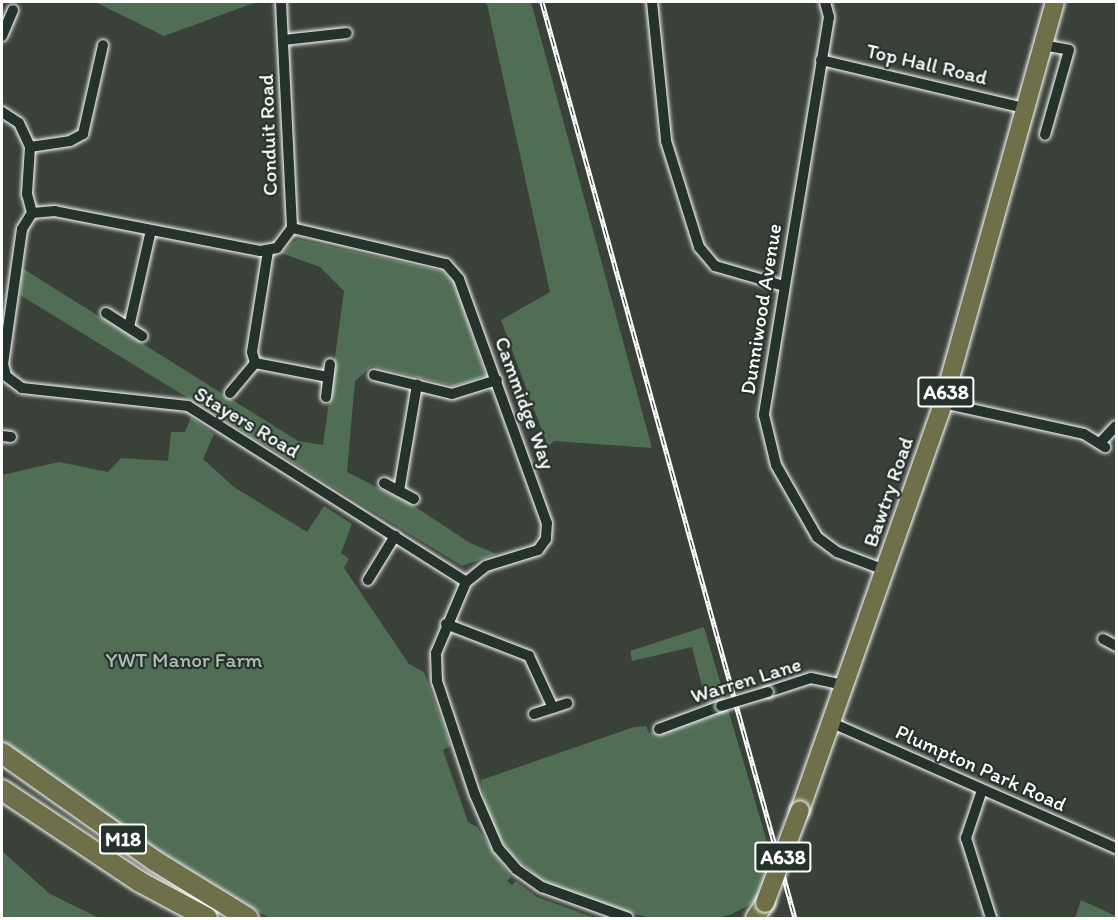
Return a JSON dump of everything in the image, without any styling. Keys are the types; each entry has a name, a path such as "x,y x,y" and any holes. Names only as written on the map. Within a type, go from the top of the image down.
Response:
{"highway":[{"name":"Bawtry Road","path":"754,918 765,903 800,810 943,403 1023,108 1055,2"},
{"name":"M18","path":"2,753 155,861 248,918"},
{"name":"M18","path":"2,790 140,882 207,918"}],"street":[{"name":"Conduit Road","path":"281,2 292,228"},
{"path":"652,2 666,141 699,247 715,266 784,286"},
{"name":"Dunniwood Avenue","path":"825,2 829,17 765,395 767,439 817,537 837,552 885,570"},
{"path":"3,29 13,10"},
{"path":"284,40 347,33"},
{"path":"30,147 70,141 83,134 103,45"},
{"path":"1042,45 1069,50 1045,135"},
{"name":"Top Hall Road","path":"821,60 1023,108"},
{"path":"2,112 19,123 30,147 27,200 32,213 56,211 268,251 285,240 292,228"},
{"name":"Stayers Road","path":"32,213 22,229 4,331 4,378 22,388 188,406 466,582"},
{"name":"Cammidge Way","path":"292,228 446,264 459,279 548,523 546,539 538,550 486,566 466,582 435,653 437,681 498,848 516,869 542,887 628,918"},
{"path":"129,327 151,230"},
{"path":"255,363 252,352 268,251"},
{"path":"106,313 142,336"},
{"path":"255,363 328,377"},
{"path":"230,393 255,363"},
{"path":"326,397 330,364"},
{"path":"374,375 452,394 497,380"},
{"path":"399,491 417,385"},
{"path":"943,403 1084,434 1103,445 1116,426"},
{"path":"384,483 414,499"},
{"path":"368,580 395,536"},
{"path":"446,624 529,656 553,708"},
{"path":"1103,639 1116,646"},
{"name":"Warren Lane","path":"659,729 721,706 811,678 845,685"},
{"path":"534,714 567,703"},
{"name":"Plumpton Park Road","path":"830,722 1116,848"},
{"path":"982,790 966,838 991,918"}],"green space":[{"path":"95,2 257,2 164,36"},
{"path":"480,2 531,2 652,448 554,441 548,447 501,320 550,292 487,4"},
{"path":"297,239 441,271 454,282 486,376 454,386 372,366 355,381 347,472 414,506 470,543 497,554 462,566 20,295 22,268 298,441 323,445 344,291 320,267 281,253"},
{"name":"YWT Manor Farm","path":"191,417 214,434 203,459 234,487 307,532 324,506 352,524 341,553 349,559 344,568 409,664 424,672 451,746 443,750 468,822 477,827 511,877 507,881 512,885 516,881 537,897 595,918 269,918 117,825 2,743 2,475 59,462 108,472 121,458 168,461 171,432 185,432"},
{"path":"704,627 772,859 768,882 751,904 732,914 717,918 652,918 586,903 542,880 512,855 489,824 481,780 634,727 646,726 649,733 710,717 692,647 632,661 630,651"},
{"path":"2,851 50,894 99,918 2,918"},
{"path":"1081,900 1116,916 1116,918 1075,918"}],"railway":[{"path":"542,2 795,918"}]}
